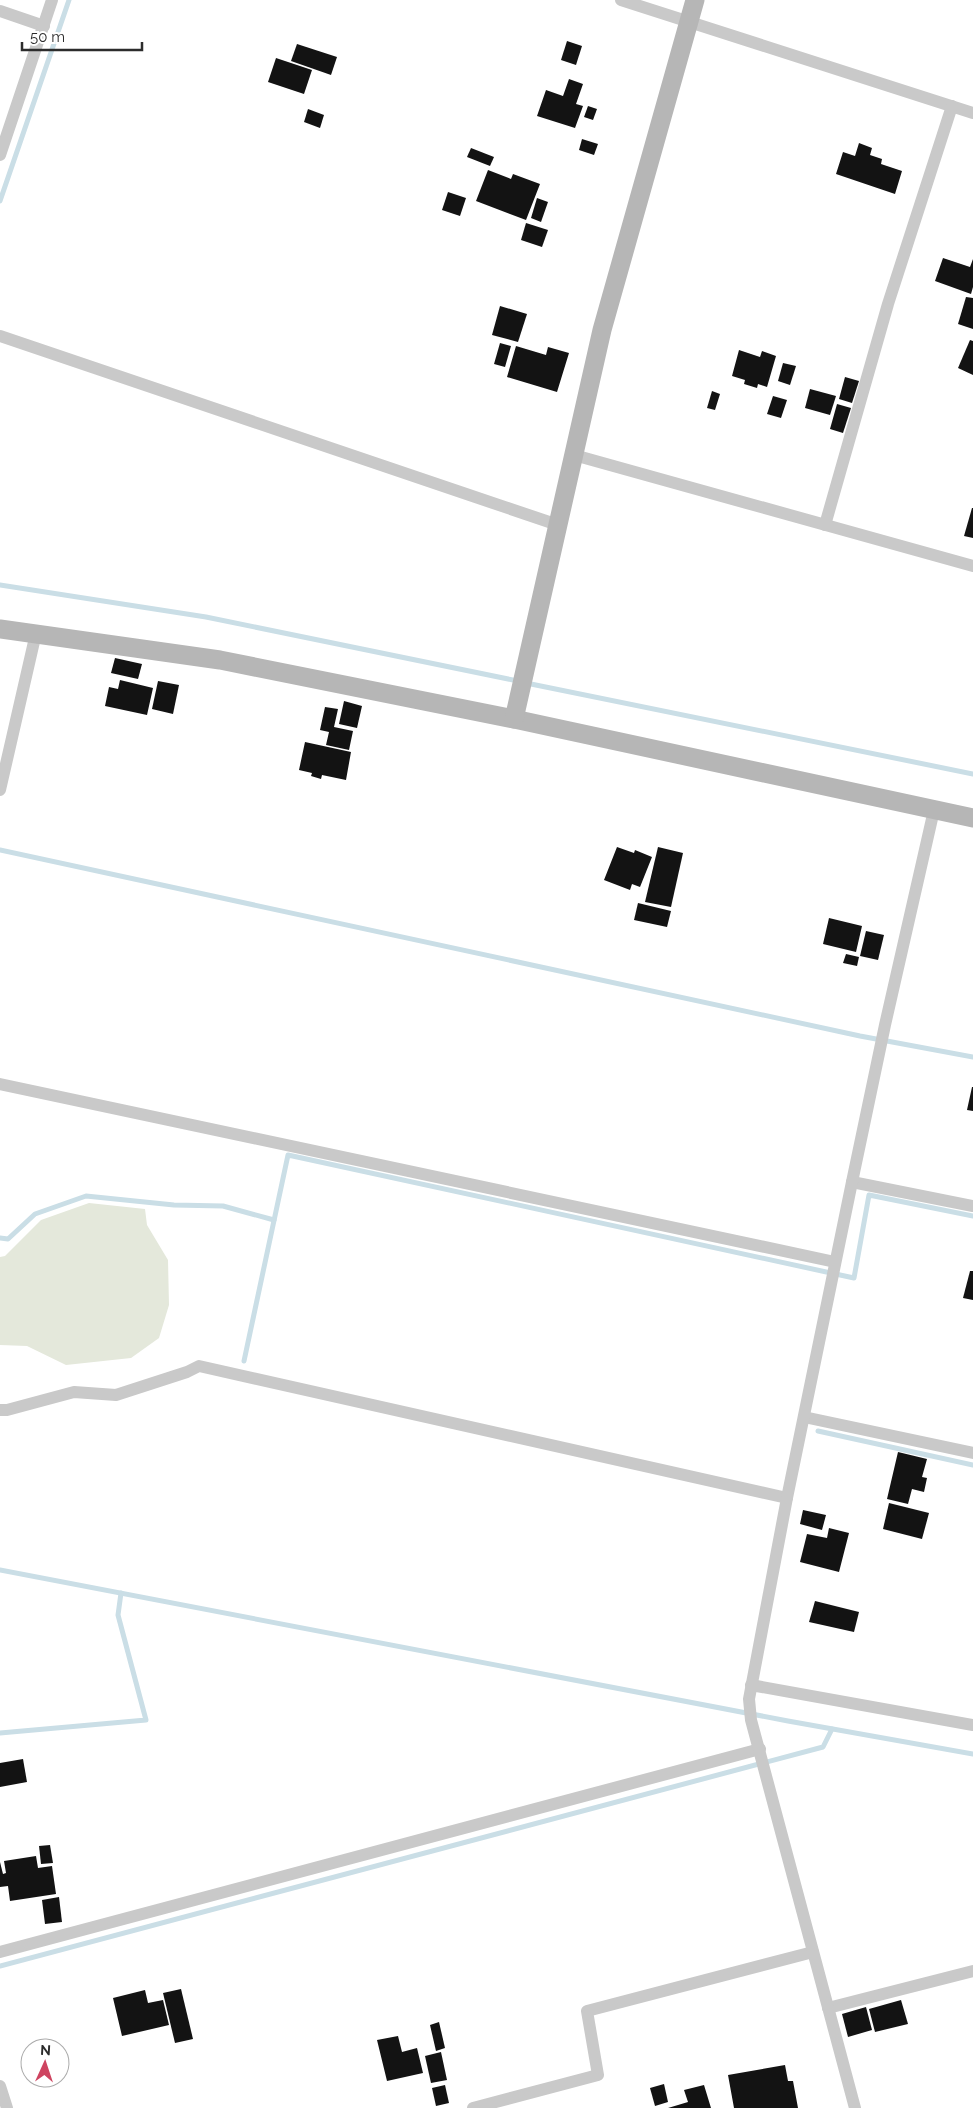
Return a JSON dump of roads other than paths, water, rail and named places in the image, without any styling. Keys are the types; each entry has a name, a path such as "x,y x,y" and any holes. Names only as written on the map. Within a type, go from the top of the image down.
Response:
{"street":[{"path":"0,154 52,0"},
{"path":"621,0 973,113"},
{"path":"514,720 602,330 695,0"},
{"path":"0,11 44,26"},
{"path":"825,525 888,304 952,106"},
{"path":"0,336 558,525"},
{"path":"574,455 973,566"},
{"path":"0,628 220,660 514,720 973,818"},
{"path":"0,790 36,633"},
{"path":"855,2108 761,1753 750,1720 749,1699 786,1498 880,1046 934,810"},
{"path":"0,1084 835,1264"},
{"path":"852,1182 973,1206"},
{"path":"0,1410 7,1410 74,1392 116,1395 187,1372 199,1366 786,1498"},
{"path":"804,1417 973,1453"},
{"path":"751,1685 973,1725"},
{"path":"0,1952 761,1753"},
{"path":"473,2108 598,2076 587,2011 813,1952"},
{"path":"828,2008 973,1971"},
{"path":"0,2086 7,2108"}],"waterway":[{"path":"0,201 69,0"},
{"path":"0,585 206,617 518,681"},
{"path":"526,683 973,774"},
{"path":"0,850 860,1036 973,1057"},
{"path":"244,1361 288,1155 854,1278 869,1195 973,1216"},
{"path":"0,1238 8,1239 35,1214 86,1196 174,1205 223,1206 274,1220"},
{"path":"818,1431 973,1465"},
{"path":"0,1570 788,1721 973,1754"},
{"path":"0,1733 146,1720 118,1615 121,1593"},
{"path":"0,1966 823,1747 832,1729"}]}
